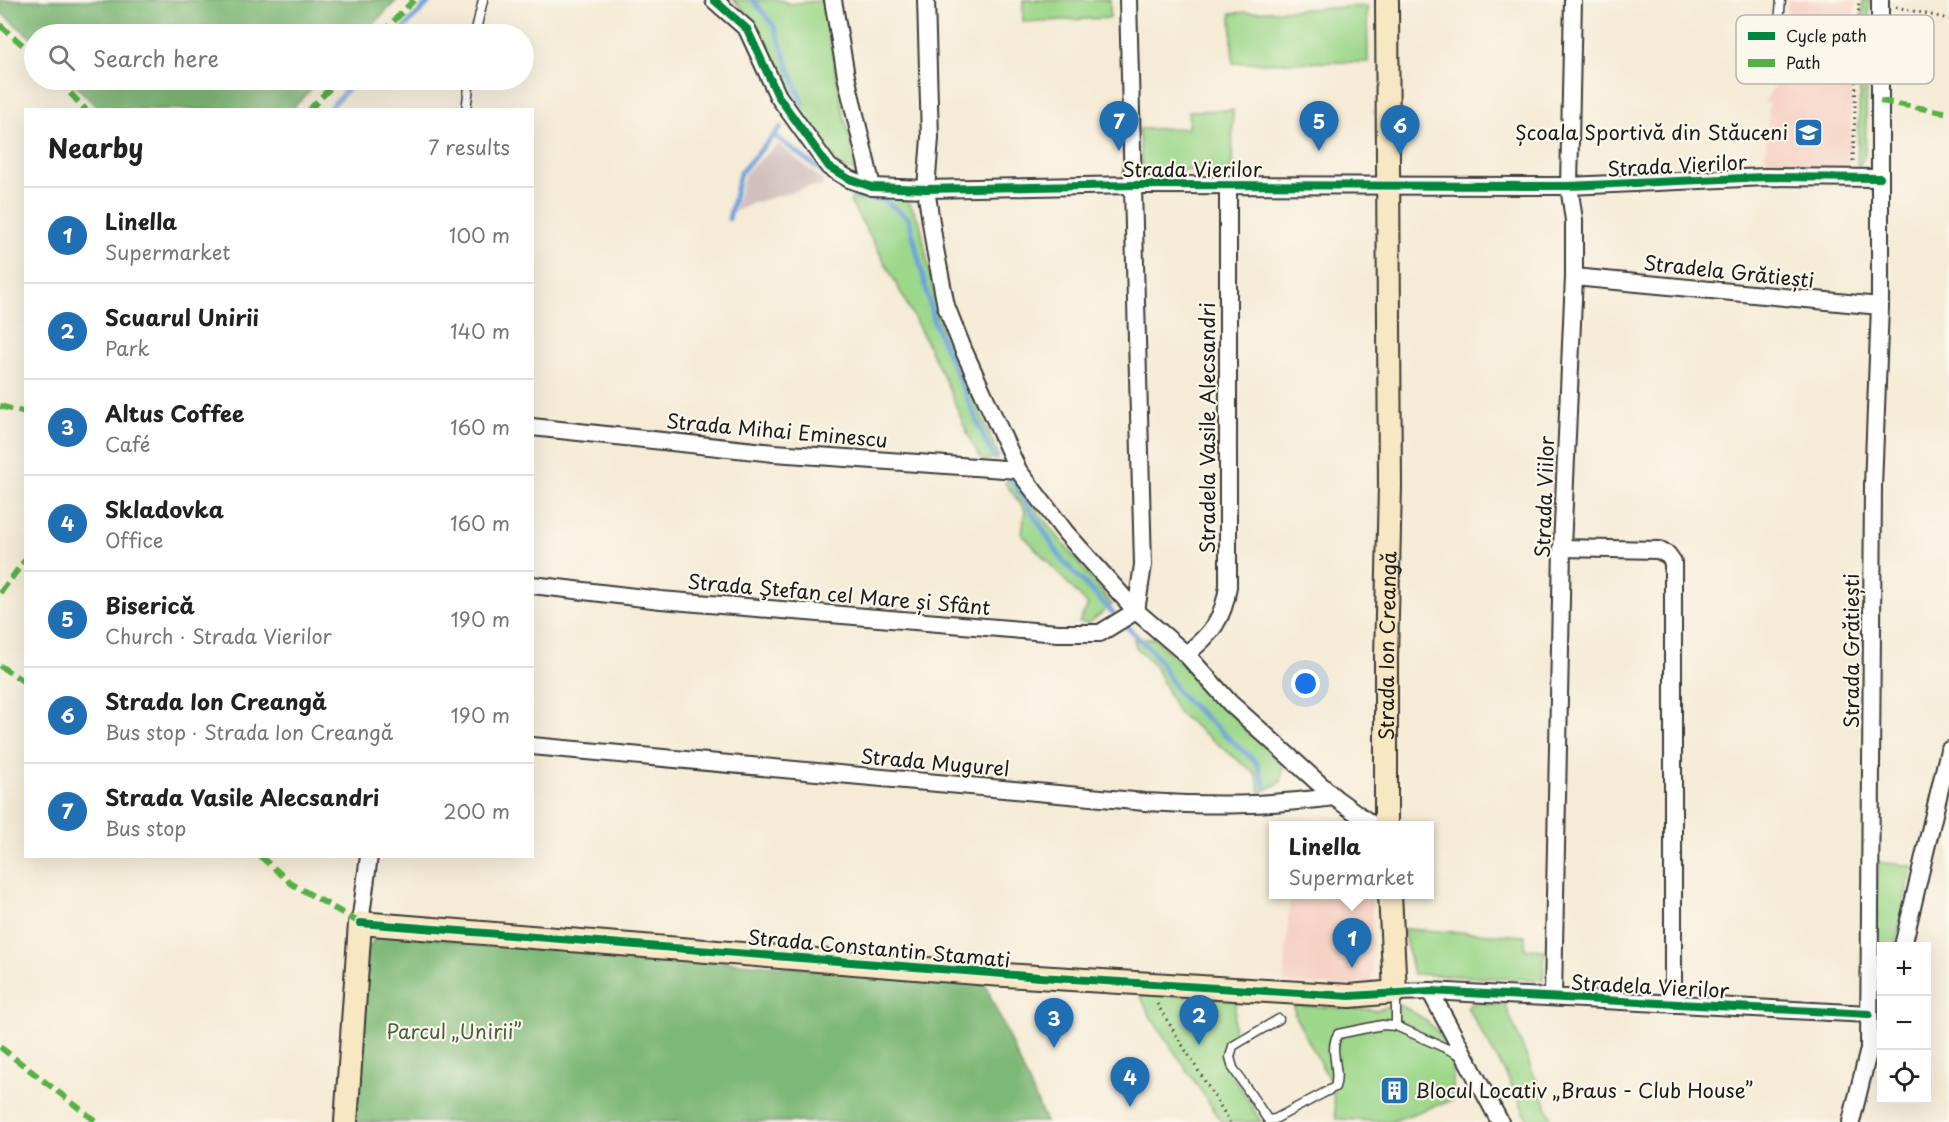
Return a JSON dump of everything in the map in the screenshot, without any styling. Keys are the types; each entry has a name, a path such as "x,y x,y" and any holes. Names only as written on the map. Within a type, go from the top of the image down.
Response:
{"street":[{"name":"Strada Vierilor","path":"714,0 747,29 778,96 829,167 849,180 872,187 926,189 1133,185 1569,186 1765,177 1853,178"},
{"path":"833,0 855,120 872,187"},
{"path":"926,0 930,138 926,189 946,306 1018,470 1066,533 1136,611 1186,654 1230,703 1334,797 1368,821"},
{"path":"1128,0 1143,565 1136,611"},
{"name":"Strada Ion Creangă","path":"1386,821 1386,658 1390,485 1387,0"},
{"name":"Strada Viilor","path":"1553,996 1562,548 1574,277 1574,220 1569,186 1573,0"},
{"name":"Strada Grătiești","path":"1851,1122 1869,1049 1873,486 1880,306 1880,84"},
{"path":"1853,178 1880,178"},
{"name":"Stradela Vasile Alecsandri","path":"1186,654 1206,639 1217,624 1226,606 1228,586 1228,186"},
{"name":"Stradela Grătiești","path":"1574,277 1880,306"},
{"name":"Strada Mihai Eminescu","path":"534,427 774,453 1018,470"},
{"name":"Stradela Vierilor","path":"1562,548 1658,550 1668,555 1673,562 1673,1004"},
{"name":"Strada Ştefan cel Mare și Sfânt","path":"534,585 673,601 1058,633 1100,633 1136,611"},
{"name":"Strada Mugurel","path":"534,746 1217,807 1259,806 1334,797"},
{"path":"1904,942 1949,750"},
{"path":"346,1122 360,923 369,858"},
{"path":"1390,899 1395,992"},
{"name":"Strada Constantin Stamati","path":"360,923 1011,975 1350,996 1395,992"},
{"path":"1430,991 1500,1122"},
{"name":"Stradela Vierilor","path":"1395,992 1430,991 1553,996 1869,1014"},
{"path":"1869,1049 1877,1036"}],"lane":[{"path":"477,24 483,0"},
{"path":"1780,15 1781,0"},
{"path":"466,108 469,90"},
{"path":"1395,992 1396,1026"},
{"path":"1279,1019 1233,1046 1230,1057 1233,1068 1268,1120 1275,1119 1335,1087 1337,1080 1334,1041 1338,1034 1382,1025 1396,1026 1466,1058"}],"path":[{"path":"1858,15 1859,0"},
{"path":"1892,13 1894,8 1899,7 1932,15"},
{"path":"1934,15 1949,19"},
{"path":"1853,178 1856,84"},
{"path":"1155,1000 1230,1122"}],"shaded area":[{"name":"Școala Sportivă din Stăuceni","path":"1788,0 1855,0 1854,15 1787,15"},
{"name":"Școala Sportivă din Stăuceni","path":"1775,84 1852,84 1849,173 1770,171 1765,161 1769,103 1764,103"},
{"path":"778,144 824,181 821,187 809,187 753,203 734,212 745,173"},
{"path":"1290,899 1372,899 1372,987 1284,983"}],"green space":[{"path":"0,0 397,0 374,24 24,24 24,32 0,12"},
{"path":"733,0 781,0 789,4 823,0 843,113 860,173 839,166 794,104 754,20"},
{"path":"1023,0 1110,0 1110,18 1023,22"},
{"path":"1863,0 1869,0 1869,15 1862,15"},
{"path":"1367,6 1368,62 1233,63 1231,13"},
{"path":"1860,84 1867,84 1865,155 1857,170"},
{"path":"80,90 310,90 293,108 97,108"},
{"path":"1233,110 1232,168 1227,170 1142,170 1139,129 1188,128 1189,111"},
{"path":"856,192 895,196 908,201 920,222 938,317 999,456 983,461 972,442 946,382 912,314 850,202"},
{"path":"1015,476 1038,512 1112,605 1089,623 1079,622 1088,605 1022,534 1025,510 1005,483"},
{"path":"1155,638 1283,766 1281,782 1260,793 1256,774 1178,713 1155,666 1136,647 1134,639"},
{"path":"1877,862 1912,866 1896,942 1877,942 1877,1022 1874,1028"},
{"path":"1403,929 1525,936 1525,949 1545,950 1543,980 1413,974"},
{"name":"Parcul „Unirii”","path":"379,934 977,982 986,986 1046,1122 354,1122 366,949"},
{"path":"1139,993 1236,1000 1233,1032 1223,1058 1261,1122 1222,1122 1150,1016"},
{"path":"1474,1003 1505,1004 1553,1122 1529,1122 1506,1074 1467,1007"},
{"path":"1397,1004 1426,1021 1444,1042 1452,1068 1452,1100 1390,1122 1336,1119 1332,1085 1295,1016 1294,1005 1377,1010"}],"waterway":[{"path":"408,24 431,0"},
{"path":"753,0 774,26 803,105"},
{"path":"330,108 347,90"},
{"path":"781,127 774,135 858,199 884,200 909,219 934,322 987,444 996,459"},
{"path":"729,219 740,173 774,135"},
{"path":"1010,478 1063,561 1113,613"},
{"path":"1128,628 1155,654 1179,694 1257,763 1265,787"}],"marked path":[{"path":"391,24 414,0"},
{"path":"0,25 24,46"},
{"path":"67,90 84,108"},
{"path":"311,108 328,90"},
{"path":"1880,101 1949,113"},
{"path":"0,406 24,412"},
{"path":"0,593 24,562"},
{"path":"0,666 24,682"},
{"path":"262,858 292,884 360,923"},
{"path":"0,1047 97,1122"}],"cycle path":[{"path":"714,0 747,29 778,96 829,167 849,179 872,187 926,189 1133,185 1569,186 1765,177 1880,178"},
{"path":"360,923 1040,977 1350,996 1430,991 1869,1014"}],"place":[{"name":"Școala Sportivă din Stăuceni","path":"1809,132"},
{"name":"Strada Vasile Alecsandri","path":"1119,151"},
{"name":"Biserică","path":"1319,151"},
{"name":"Strada Ion Creangă","path":"1400,155"},
{"name":"Linella","path":"1352,968"},
{"name":"Scuarul Unirii","path":"1199,1045"},
{"name":"Altus Coffee","path":"1054,1048"},
{"name":"Blocul Locativ „Braus - Club House”","path":"1394,1090"},
{"name":"Skladovka","path":"1130,1107"}]}
